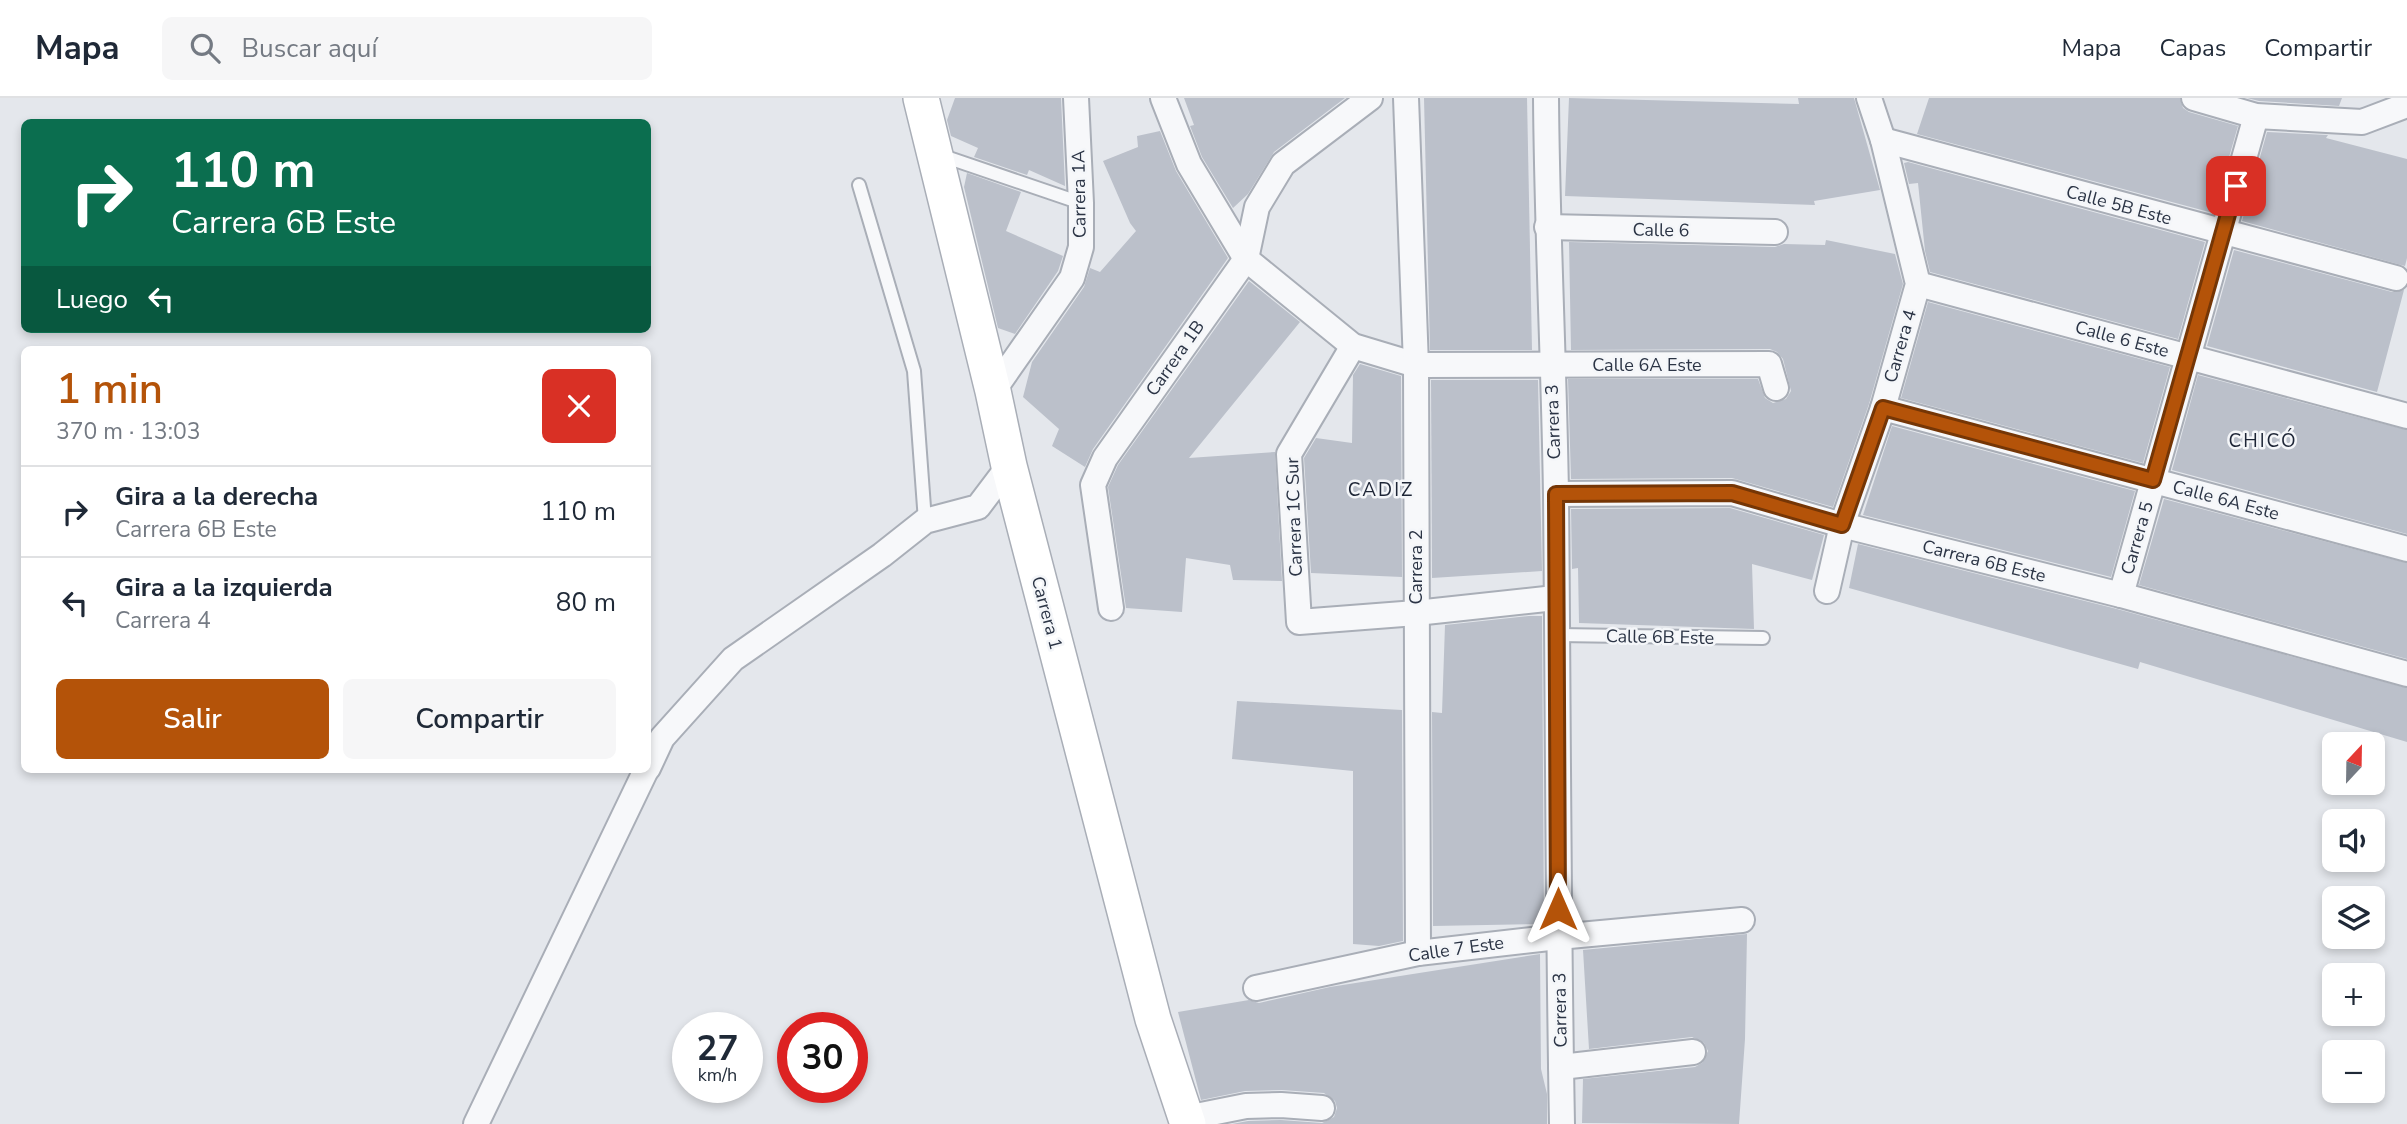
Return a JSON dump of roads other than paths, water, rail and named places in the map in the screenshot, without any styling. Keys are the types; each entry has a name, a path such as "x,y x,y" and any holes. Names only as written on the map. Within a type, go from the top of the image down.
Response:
{"street":[{"name":"Carrera 1","path":"921,98 1009,466 1153,1019 1187,1121"},
{"name":"Carrera 1A","path":"993,391 1072,278 1081,247 1076,98"},
{"path":"1163,98 1189,164 1246,259 1353,346 1416,365"},
{"name":"Carrera 1B","path":"1111,608 1093,485 1105,458 1246,259 1256,207 1283,164 1370,98"},
{"name":"Carrera 2","path":"1406,98 1416,365 1418,953"},
{"name":"Carrera 3","path":"1546,98 1547,227 1556,494 1558,937 1562,1124"},
{"name":"Carrera 4","path":"1827,591 1842,525 1883,408 1918,284 1883,140 1869,98"},
{"path":"2194,98 2256,117 2362,122 2407,105"},
{"name":"Carrera 5","path":"2121,595 2256,117"},
{"name":"Calle 5B Este","path":"1883,140 2396,278"},
{"name":"Calle 6","path":"1547,227 1775,232"},
{"name":"Calle 6 Este","path":"1918,284 2407,416"},
{"name":"Carrera 1C Sur","path":"1353,346 1289,454 1299,622 1416,613"},
{"name":"Calle 6A Este","path":"1416,365 1769,364 1776,388"},
{"name":"Calle 6A Este","path":"1883,408 2407,549"},
{"path":"651,761 662,738 733,659 925,521 978,507 1009,466"},
{"name":"Carrera 6B Este","path":"1556,494 1732,493 1842,525 2121,595 2407,674"},
{"path":"1416,613 1555,598"},
{"path":"476,1124 645,773"},
{"name":"Calle 7 Este","path":"1256,988 1418,953 1742,920"},
{"path":"1561,1067 1693,1052"},
{"path":"1187,1121 1246,1105 1322,1108"}],"lane":[{"path":"936,153 1081,203"},
{"path":"859,185 914,371 925,521"},
{"name":"Calle 6B Este","path":"1558,635 1763,638"}],"district":[{"name":"CHICÓ","path":"2263,441"},
{"name":"CADIZ","path":"1381,490"}]}
